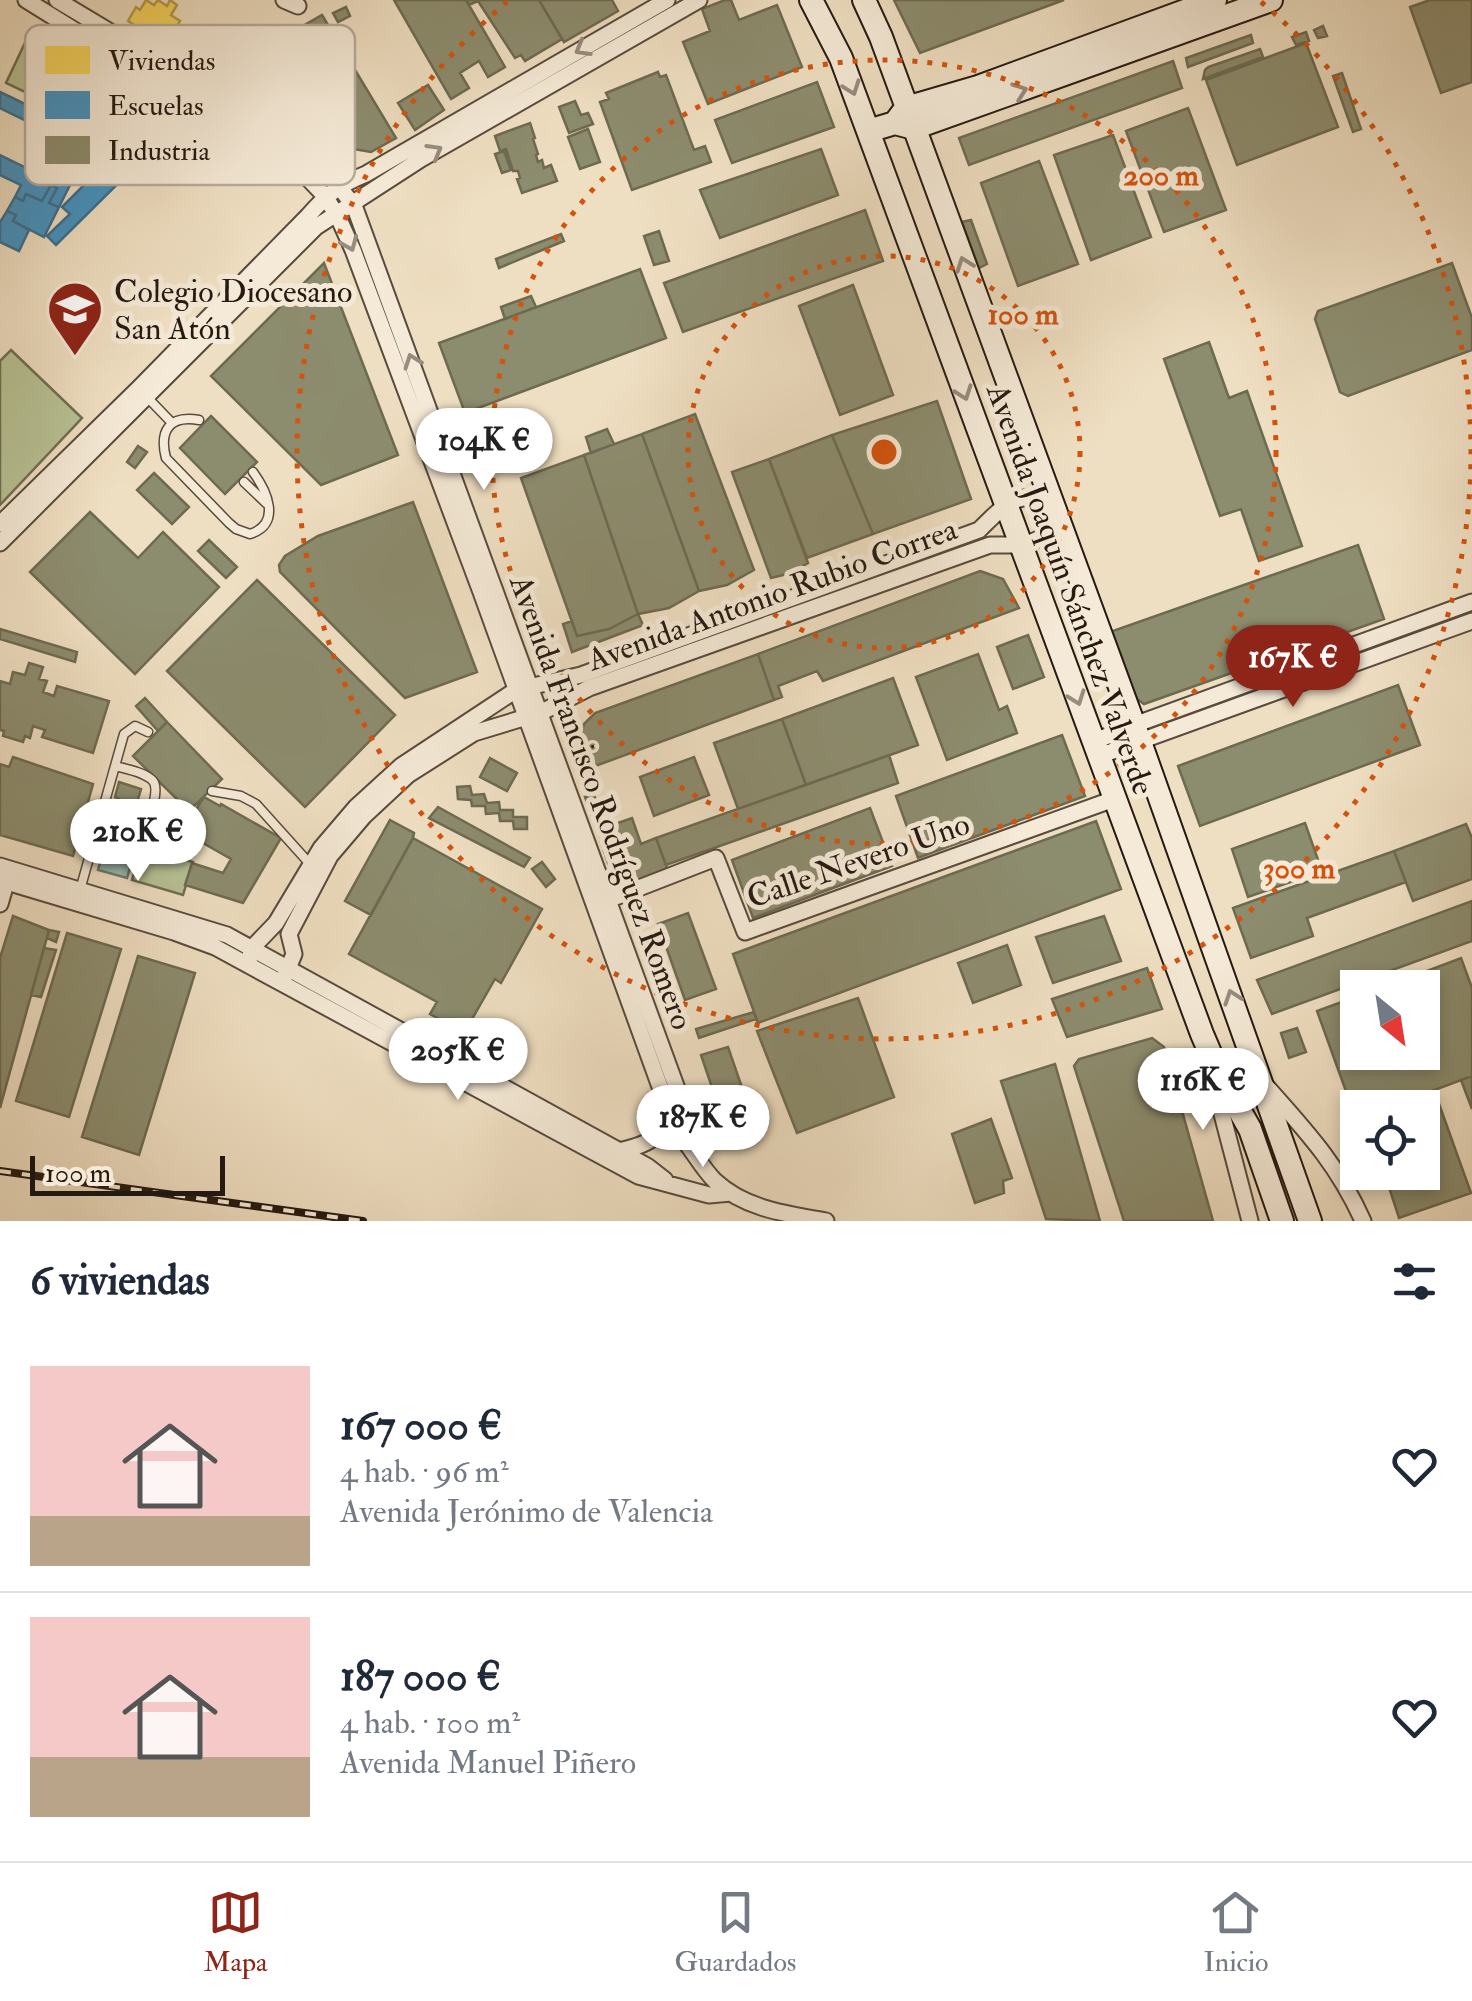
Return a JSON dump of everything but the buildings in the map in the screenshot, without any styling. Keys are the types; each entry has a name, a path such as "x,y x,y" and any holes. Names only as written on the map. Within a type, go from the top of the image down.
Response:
{"main road":[{"name":"Avenida Joaquín Sánchez Valverde","path":"811,0 841,58 1202,1034 1250,1130 1282,1221"},
{"name":"Avenida Joaquín Sánchez Valverde","path":"864,0 881,37 906,119 924,153 1137,733 1310,1221"},
{"path":"1192,18 1215,0"},
{"path":"868,131 980,96 1192,18 1271,0"},
{"path":"924,153 928,134 980,96"}],"street":[{"name":"Avenida Francisco Rodríguez Romero","path":"26,0 66,25"},
{"name":"Avenida Francisco Rodríguez Romero","path":"57,0 98,25"},
{"path":"355,179 666,0"},
{"path":"0,524 316,227 421,160 699,0"},
{"name":"Avenida Francisco Rodríguez Romero","path":"314,185 336,214 354,250 517,692 533,716 608,900 691,1127 689,1144"},
{"name":"Avenida Francisco Rodríguez Romero","path":"340,185 352,203 375,259 517,692"},
{"path":"0,542 325,196 340,185"},
{"path":"1006,505 1020,497 1037,497 1055,512"},
{"name":"Avenida Antonio Rubio Correa","path":"434,751 517,692 581,674 979,530 1006,505"},
{"name":"Avenida Antonio Rubio Correa","path":"251,950 276,922 356,806 401,766 474,732 533,716 589,688 990,545 1036,541 1048,534 1055,512"},
{"path":"1096,750 1472,602"},
{"path":"1137,733 1472,621"},
{"name":"Avenida Francisco Rodríguez Romero","path":"551,682 559,693 560,703"},
{"name":"Avenida Francisco Rodríguez Romero","path":"508,723 502,712 517,692"},
{"name":"Avenida Francisco Rodríguez Romero","path":"533,716 676,1131 689,1144"},
{"name":"Calle Nevero Uno","path":"608,900 716,858 745,932 1114,799"},
{"path":"138,834 170,845"},
{"name":"Avenida Antonio Rubio Correa","path":"291,931 316,863"},
{"path":"4,874 80,890 227,935 251,950 264,974 288,968 647,1166 672,1185"},
{"path":"0,904 4,874"},
{"path":"4,874 215,947 251,950 273,938 280,940 288,968 638,1176 709,1195 731,1193"},
{"path":"227,935 254,931 276,922 291,931 288,968"},
{"name":"Avenida Joaquín Sánchez Valverde","path":"1202,1034 1250,1221"},
{"name":"Avenida Joaquín Sánchez Valverde","path":"1261,1080 1332,1162 1363,1221"},
{"path":"620,1151 648,1143 662,1130 669,1111"},
{"path":"689,1144 713,1179 740,1200 826,1221"}],"lane":[{"path":"143,392 190,428"},
{"path":"198,420 176,421 167,430 166,458 228,523 242,532 258,532 269,519 265,491 253,472"},
{"path":"244,482 269,506"},
{"path":"80,890 124,734 136,726 148,732"},
{"path":"115,766 155,784 154,800 138,834"},
{"path":"212,791 241,796 256,804 316,863"}],"green space":[{"path":"25,43 25,92 6,83"},
{"path":"11,350 82,418 0,505 0,361"},
{"path":"142,847 193,862 183,895 132,880"}],"water":[{"path":"105,846 134,854 127,878 98,870"}],"railway":[{"path":"0,1171 363,1221"}],"place":[{"name":"Colegio Diocesano San Atón","path":"75,358"}]}
